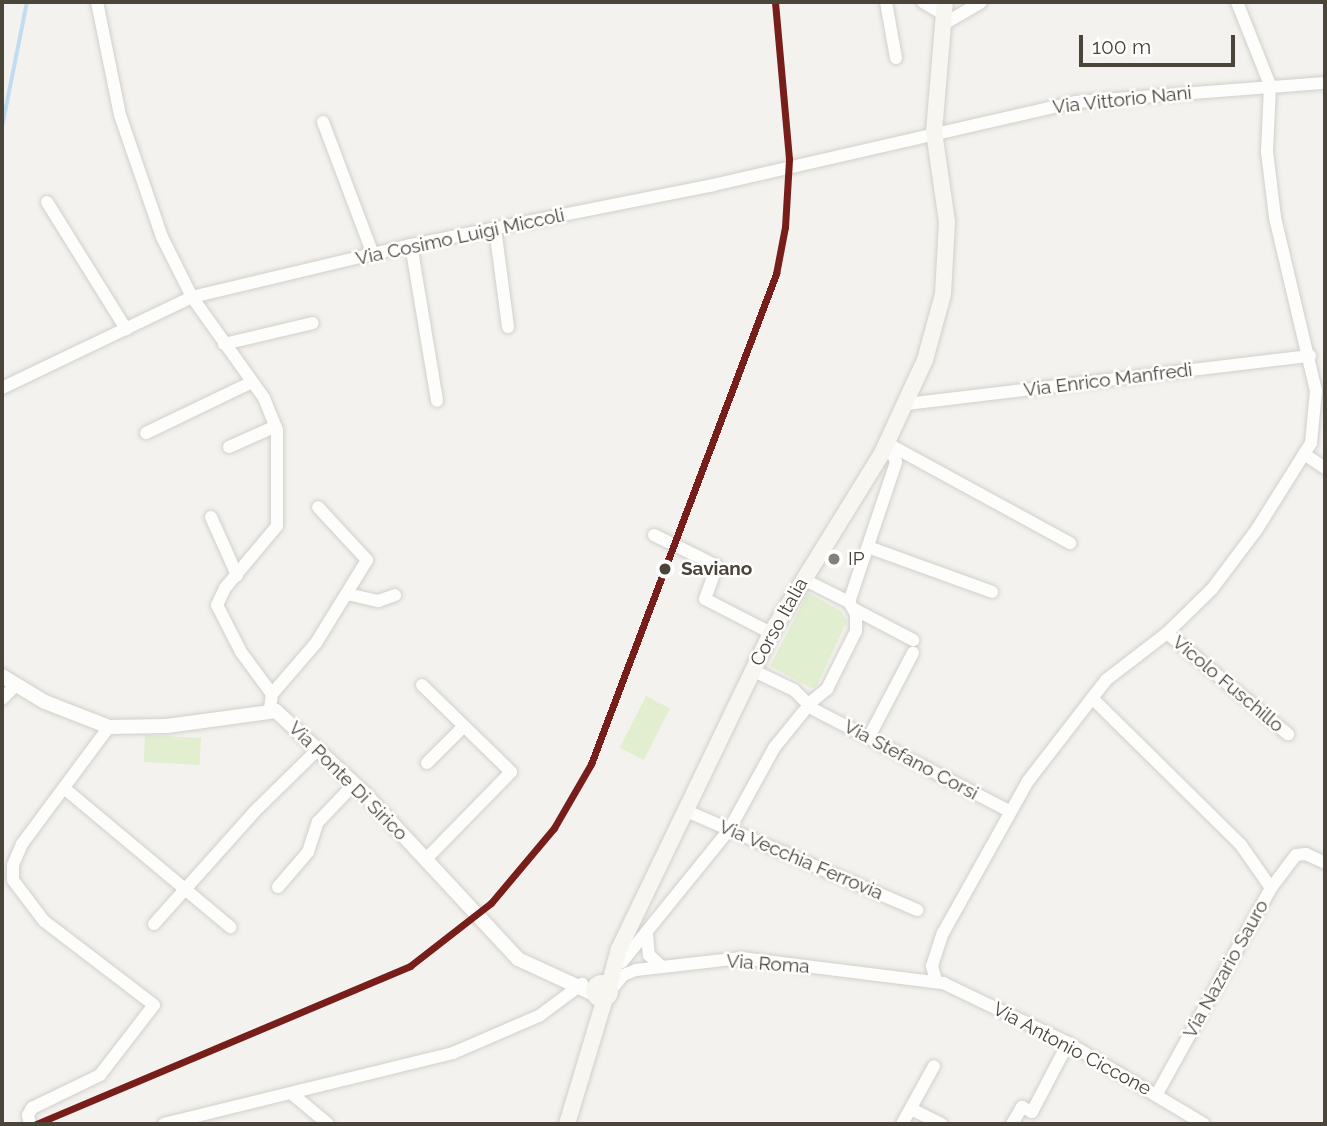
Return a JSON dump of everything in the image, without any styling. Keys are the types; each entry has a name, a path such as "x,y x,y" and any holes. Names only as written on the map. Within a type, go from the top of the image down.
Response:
{"main road":[{"name":"Corso Italia","path":"567,1124 593,1028 594,989 618,956 684,810 771,633 885,448 925,360 943,294 947,222 934,132 946,13"}],"street":[{"path":"97,2 131,155 162,237 192,297 252,382 276,426 277,526 219,597 218,611 271,702 316,643 367,560 318,507"},
{"path":"886,2 896,58"},
{"path":"923,2 946,13 981,2"},
{"path":"936,981 932,966 943,933 1009,811 1106,680 1167,633 1212,589 1257,530 1307,448 1316,391 1310,356 1275,217 1266,152 1270,85 1237,2"},
{"name":"Via Vittorio Nani","path":"934,132 1076,102 1270,85 1325,83"},
{"path":"323,122 373,254"},
{"name":"Via Cosimo Luigi Miccoli","path":"2,388 192,297 411,245 713,185 934,132"},
{"path":"47,202 126,328"},
{"path":"495,228 508,327"},
{"path":"411,245 437,401"},
{"path":"224,344 313,323"},
{"name":"Via Enrico Manfredi","path":"906,404 1310,356"},
{"path":"146,433 252,382"},
{"path":"229,447 276,426"},
{"path":"885,448 1070,543"},
{"path":"636,970 618,956 648,933 729,830 774,748 827,689 853,637 857,625 851,606 896,462 891,450 885,448"},
{"path":"1307,448 1325,468"},
{"path":"211,517 237,575"},
{"path":"654,535 717,566 705,599 771,633"},
{"path":"868,547 992,593"},
{"path":"803,579 913,646 869,737"},
{"path":"347,594 378,601 395,595"},
{"name":"Vicolo Fuschillo","path":"1167,633 1288,734"},
{"name":"Via Stefano Corsi","path":"752,670 794,690 809,706 1009,811"},
{"name":"Via Ponte Di Sirico","path":"2,676 15,685 109,727 167,726 271,702 354,784 518,959 594,989"},
{"path":"2,699 15,685"},
{"path":"422,685 511,772 426,859"},
{"name":"Via Nazario Sauro","path":"1092,698 1241,845 1271,888 1157,1094"},
{"path":"30,1124 28,1115 32,1108 100,1075 154,1005 44,921 16,888 12,873 16,854 109,727"},
{"path":"427,763 463,727"},
{"path":"154,925 318,749"},
{"path":"278,887 308,852 318,822 354,784"},
{"path":"64,788 230,927"},
{"name":"Via Vecchia Ferrovia","path":"684,810 917,910"},
{"path":"1271,888 1296,855 1306,854 1325,863"},
{"path":"648,933 649,955 661,966"},
{"name":"Via Roma","path":"636,970 741,958 936,981"},
{"path":"164,1124 484,1042 636,970"},
{"name":"Via Antonio Ciccone","path":"936,981 1068,1043 1204,1124"},
{"path":"1012,1124 1022,1107 1032,1112 1068,1043"},
{"path":"902,1124 913,1110 934,1066"},
{"path":"291,1093 328,1124"},
{"path":"913,1110 942,1124"}],"green space":[{"path":"808,593 841,611 847,621 816,687 811,688 770,666"},
{"path":"646,696 670,708 644,760 620,748"},
{"path":"145,735 201,738 200,765 144,762"}],"waterway":[{"path":"2,127 27,2"}],"transit line":[{"path":"36,1124 410,966 491,903 554,828 591,764 776,274 785,227 789,159 775,2"}],"place":[{"name":"IP","path":"834,559"},
{"name":"Saviano","path":"665,569"}]}
